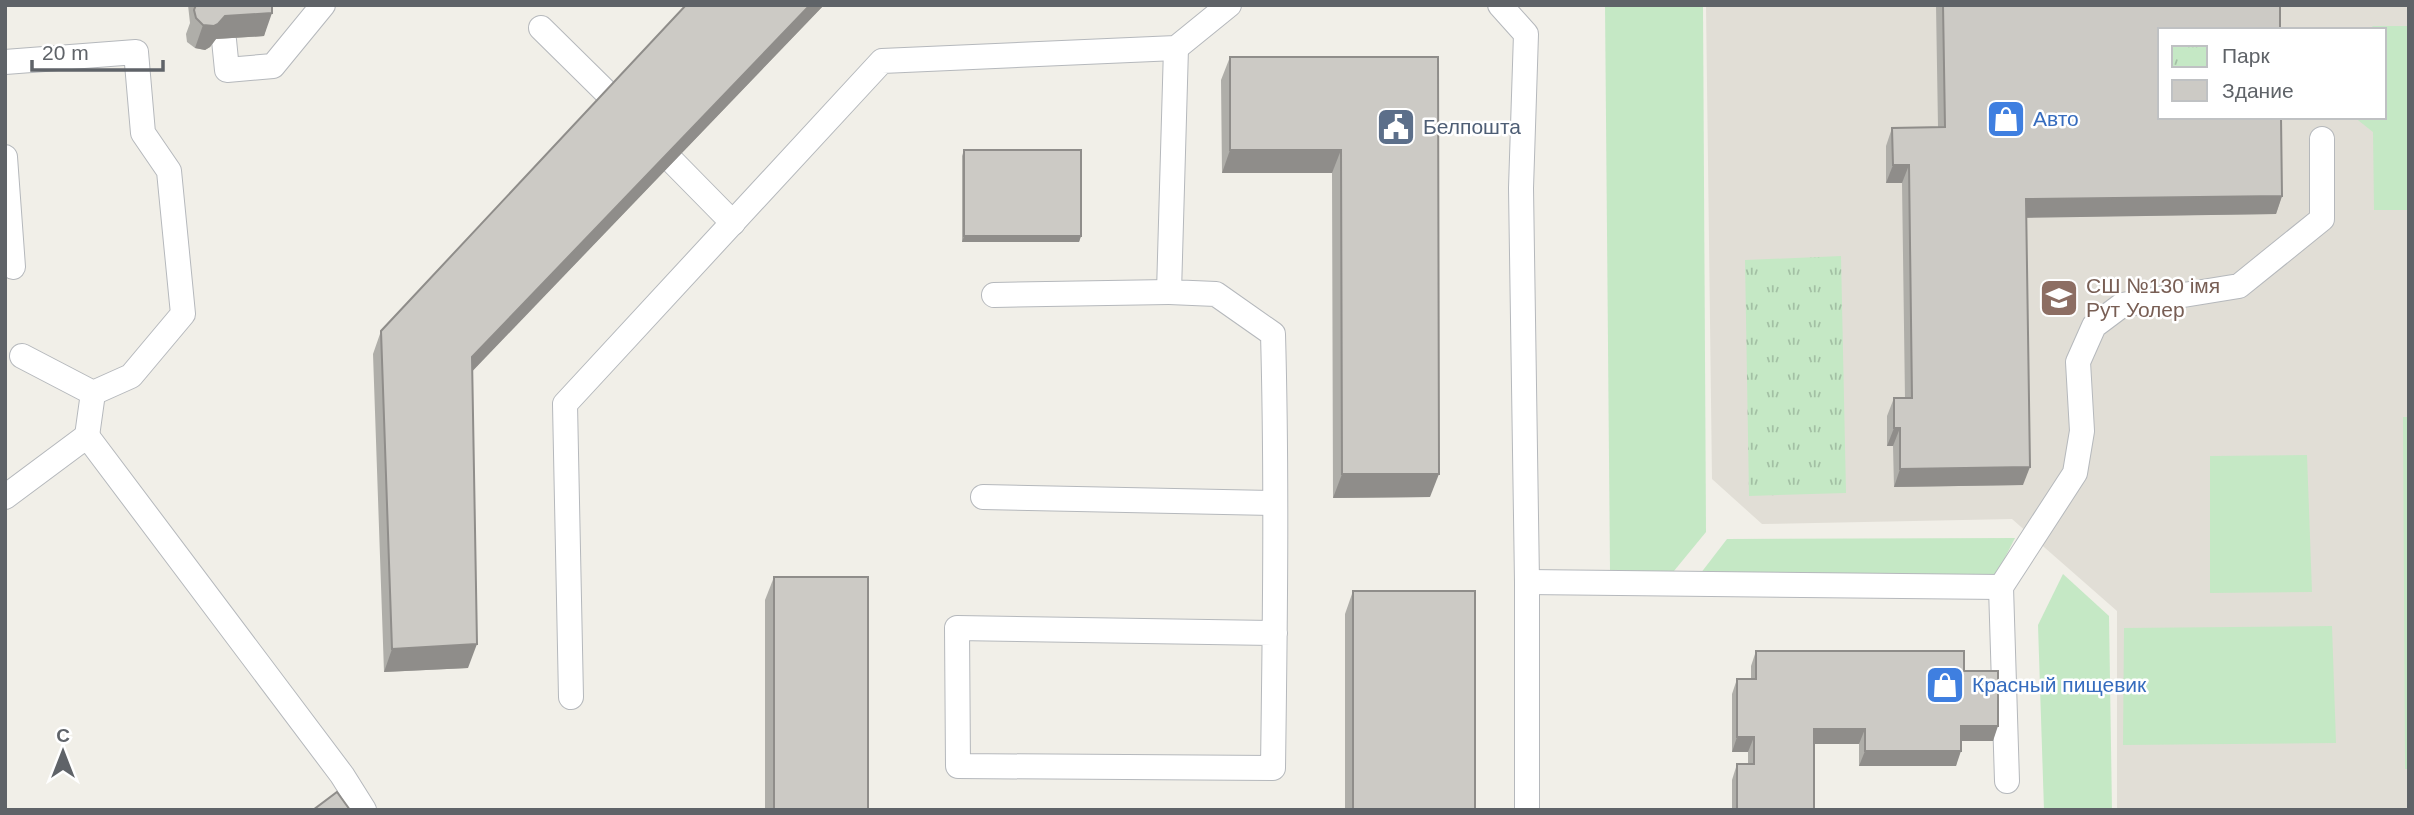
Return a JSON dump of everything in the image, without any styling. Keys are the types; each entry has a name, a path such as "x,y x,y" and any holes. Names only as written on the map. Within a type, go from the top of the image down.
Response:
{"lane":[{"path":"225,40 227,70 273,66 323,5"},
{"path":"571,697 565,404 882,61 1176,48 1228,5"},
{"path":"1500,5 1526,34 1521,188 1527,582 1527,810"},
{"path":"541,28 612,98"},
{"path":"1169,292 1176,48"},
{"path":"5,61 136,52 143,132 169,171 183,314 131,376 93,393"},
{"path":"2007,781 2000,587 2075,473 2082,431 2078,362 2094,326 2122,305 2239,286 2322,219 2322,139"},
{"path":"5,157 13,267"},
{"path":"673,162 733,223"},
{"path":"994,295 1169,292 1216,294 1273,334 1275,503 1275,634 1273,768 958,766 957,628 1275,634"},
{"path":"22,356 93,393"},
{"path":"93,393 87,436 315,743 342,775 364,810"},
{"path":"5,497 87,436"},
{"path":"984,497 1275,503"},
{"path":"1527,582 2000,587"}],"shaded area":[{"name":"СШ №130 імя Рут Уолер","path":"1706,5 2409,5 2409,810 2117,810 2117,611 2012,519 1762,524 1712,479"}],"green space":[{"path":"1605,5 1703,5 1706,532 1669,577 1610,572"},
{"path":"2409,26 2409,210 2374,210 2373,132 2357,119 2386,119 2386,28 2370,28"},
{"path":"1841,256 1846,493 1749,496 1745,260"},
{"path":"2403,417 2409,417 2409,769 2405,769"},
{"path":"2307,455 2312,592 2210,593 2210,456"},
{"path":"2015,538 1995,577 1697,578 1727,539"},
{"path":"2063,574 2109,616 2112,810 2044,810 2038,625"},
{"path":"2332,626 2336,743 2123,745 2124,628"}],"building":[{"path":"196,5 272,5 272,13 225,16 214,26 203,25 196,18"},
{"path":"686,5 810,5 472,357 477,644 392,649 381,331"},
{"path":"1943,5 2280,5 2280,28 2158,28 2158,119 2281,119 2282,196 2026,199 2030,467 1900,469 1900,428 1894,428 1894,398 1912,398 1909,165 1893,165 1892,128 1945,127"},
{"path":"1230,57 1438,57 1439,474 1342,474 1341,150 1230,150"},
{"path":"964,150 1081,150 1081,236 964,236"},
{"path":"774,577 868,577 868,810 774,810"},
{"path":"1353,591 1475,591 1475,810 1353,810"},
{"path":"1756,651 1964,651 1964,671 1998,671 1998,726 1961,726 1961,751 1865,751 1865,729 1814,729 1814,810 1737,810 1737,764 1754,764 1754,737 1737,737 1737,679 1756,679"},
{"path":"337,792 350,810 313,810"}],"place":[{"name":"Авто","path":"2006,119"},
{"name":"Белпошта","path":"1396,127"},
{"name":"СШ №130 імя Рут Уолер","path":"2059,298"},
{"name":"Красный пищевик","path":"1945,685"}]}
